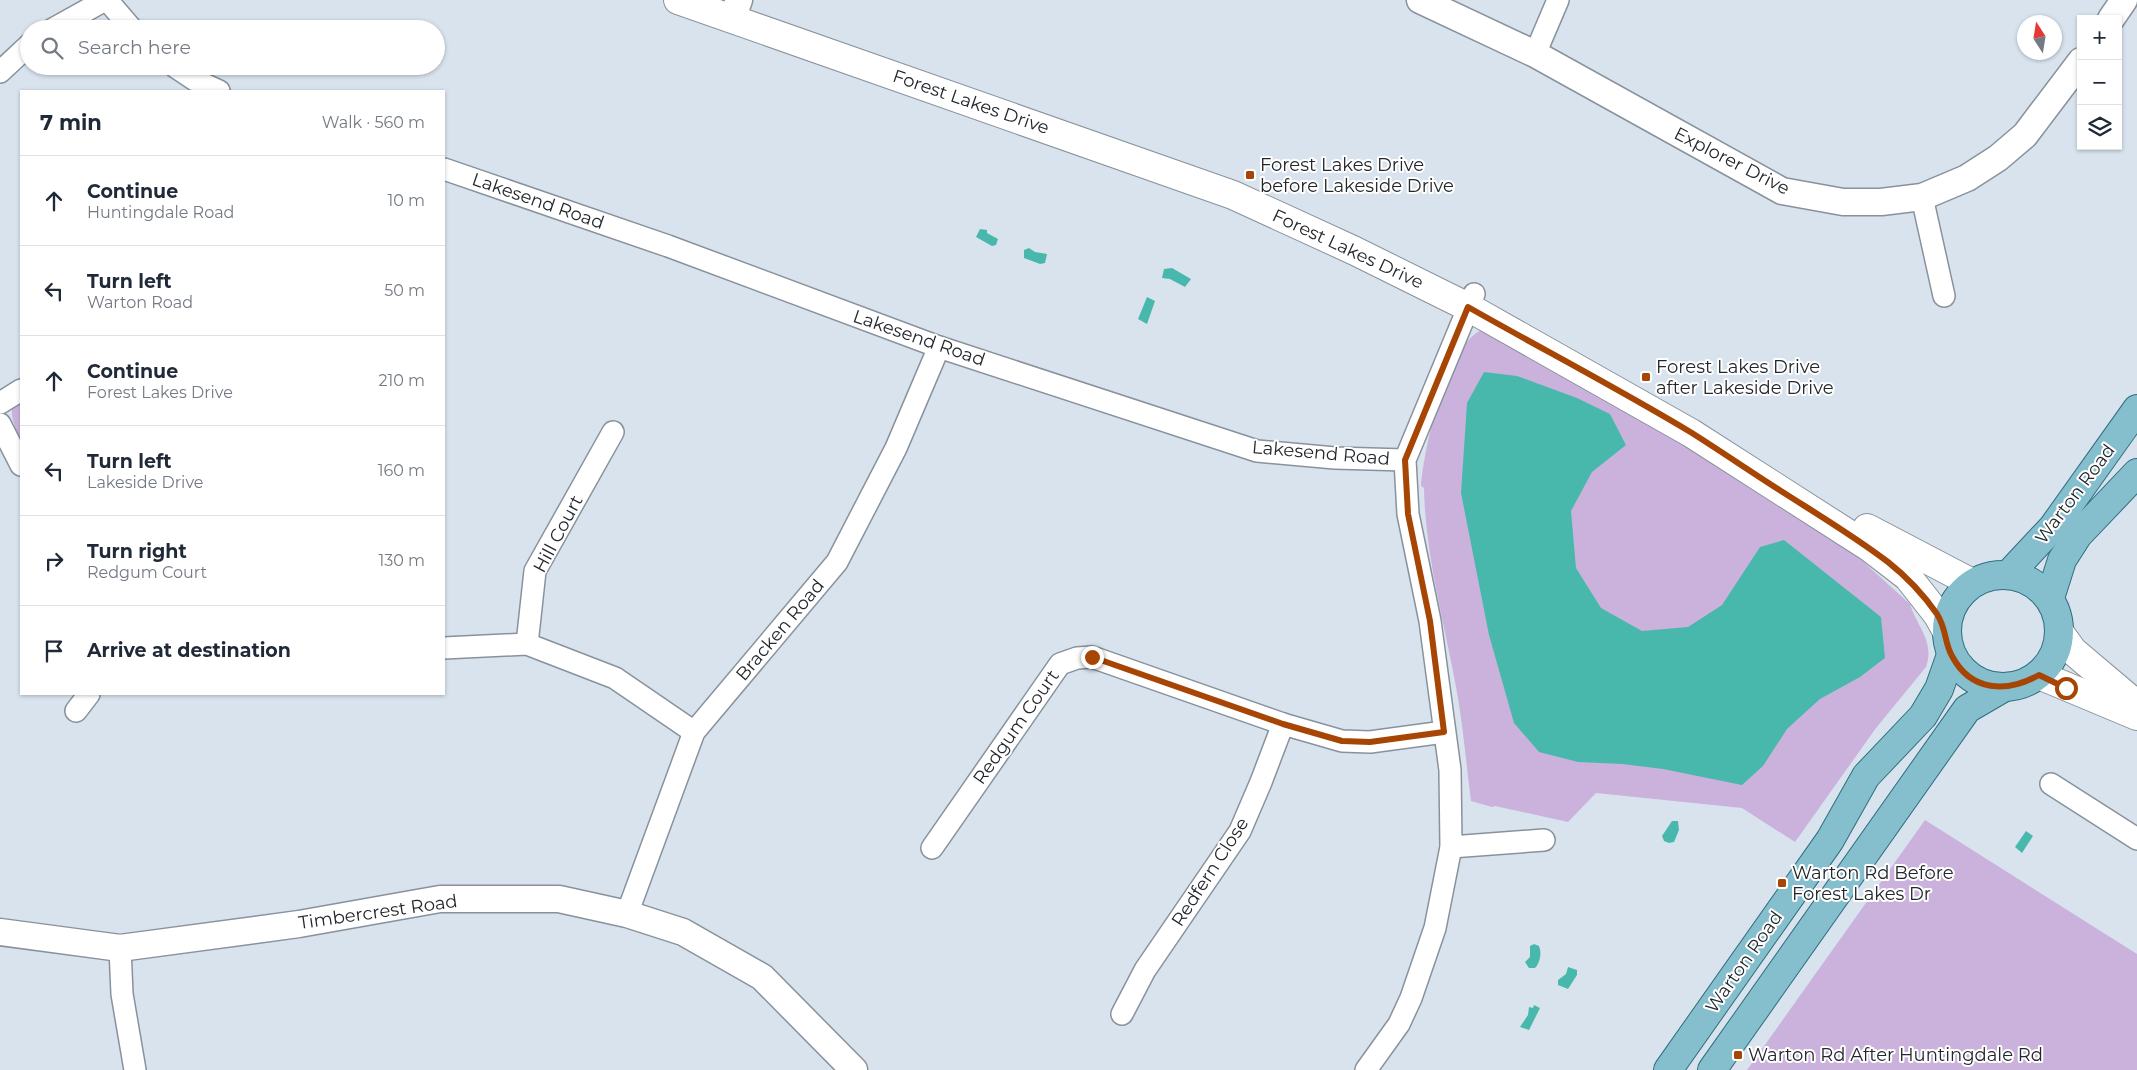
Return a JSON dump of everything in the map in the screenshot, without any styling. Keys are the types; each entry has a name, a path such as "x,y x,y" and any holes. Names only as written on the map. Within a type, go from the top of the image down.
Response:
{"main road":[{"name":"Forest Lakes Drive","path":"678,0 733,6 1233,196 1355,251 1471,300 1516,315 1697,420 1879,535 1972,583"},
{"name":"Forest Lakes Drive","path":"1471,300 1691,433 1869,547 1908,578 1937,614 1948,642"},
{"name":"Warton Road","path":"1668,1070 1830,840 1866,776 1923,716 1939,689 1948,642 1949,612 1958,596 1972,583 1990,576 2009,574 2053,527 2137,409"},
{"name":"Warton Road","path":"1712,1070 1967,709 2002,688 2022,684 2039,675 2054,656 2060,633 2057,614 2050,598 2062,560 2078,535 2126,488 2137,473"},
{"path":"2009,574 2024,578 2038,586 2050,598"},
{"path":"2060,633 2074,651 2137,705"},
{"name":"Warton Road","path":"1948,642 1960,668 1972,679 2002,688"},
{"path":"2039,675 2137,716"}],"street":[{"path":"69,20 106,0 124,20"},
{"name":"Explorer Drive","path":"1420,0 1535,54 1782,190 1843,202 1881,202 1922,197 1967,178 1998,158 2025,135 2077,66"},
{"path":"1535,54 1558,0"},
{"path":"2114,15 2124,0"},
{"path":"0,72 20,53"},
{"path":"187,75 216,90"},
{"name":"Lakesend Road","path":"445,169 668,246 939,346 1257,451 1334,458 1405,460"},
{"path":"1922,197 1944,296"},
{"path":"1366,1070 1399,1024 1411,998 1435,928 1451,848 1450,770 1430,621 1408,514 1405,460 1471,300"},
{"name":"Bracken Road","path":"627,914 694,732 837,562 896,448 939,346"},
{"path":"0,403 20,391"},
{"path":"0,424 20,463"},
{"name":"Hill Court","path":"527,644 535,571 613,432"},
{"path":"445,648 527,644 615,678 694,732"},
{"name":"Redgum Court","path":"932,848 1060,664 1077,658 1092,657 1283,724 1342,741 1370,742 1444,732"},
{"path":"76,711 88,695"},
{"name":"Redfern Close","path":"1122,1014 1146,970 1240,831 1283,724"},
{"path":"2051,784 2137,839"},
{"path":"1451,848 1544,840"},
{"name":"Timbercrest Road","path":"0,932 120,948 299,924 440,899 559,899 627,914 683,932 762,977 854,1070"},
{"path":"120,948 122,994 135,1070"}],"shaded area":[{"path":"980,229 987,230 987,233 998,239 996,245 992,246 976,237"},
{"path":"1029,248 1035,252 1047,254 1045,263 1040,264 1024,258 1024,250"},
{"path":"1172,268 1191,279 1185,287 1170,279 1162,278 1164,269"},
{"path":"1147,297 1155,301 1147,324 1138,319"},
{"path":"1487,328 1661,426 1848,548 1910,604 1927,642 1928,658 1926,667 1876,728 1795,842 1742,808 1596,793 1568,822 1471,801 1463,729 1431,563 1424,488 1421,486 1433,422 1449,372 1460,351 1473,336"},
{"path":"1484,372 1517,376 1577,398 1610,414 1626,445 1592,472 1571,511 1576,568 1601,608 1642,631 1688,627 1722,605 1760,547 1784,540 1881,617 1885,658 1860,677 1820,699 1787,729 1763,766 1742,785 1663,769 1622,764 1578,762 1539,752 1514,723 1489,635 1461,493 1467,403"},
{"path":"20,398 20,438 12,417 13,406"},
{"path":"1925,820 2137,954 2137,1070 1747,1070"},
{"path":"1672,821 1678,821 1679,830 1674,842 1669,843 1664,841 1662,836"},
{"path":"2026,831 2033,836 2022,853 2015,847"},
{"path":"1534,944 1539,946 1540,958 1535,968 1529,968 1525,962 1530,957 1530,946"},
{"path":"1568,967 1577,970 1577,975 1568,989 1558,985 1558,980 1566,974"},
{"path":"1534,1005 1540,1008 1529,1030 1520,1027 1528,1015 1529,1007 1533,1008"}],"place":[{"name":"Forest Lakes Drive before Lakeside Drive","path":"1250,175"},
{"name":"Forest Lakes Drive after Lakeside Drive","path":"1646,377"},
{"name":"Warton Rd Before Forest Lakes Dr","path":"1782,883"},
{"name":"Warton Rd After Huntingdale Rd","path":"1738,1055"}],"route":[{"path":"1092,657 1283,724 1342,741 1370,742 1444,732 1430,621 1408,514 1405,460 1468,307 1691,433 1869,547 1908,578 1937,614 1946,630 1947,643 1951,655 1960,668 1972,679 2002,688 2022,684 2039,675 2066,688"}]}
